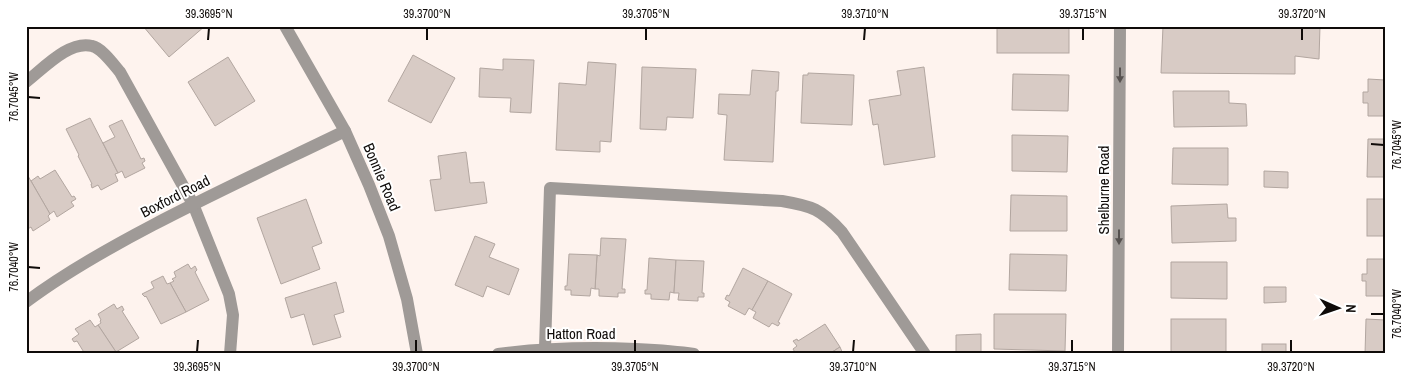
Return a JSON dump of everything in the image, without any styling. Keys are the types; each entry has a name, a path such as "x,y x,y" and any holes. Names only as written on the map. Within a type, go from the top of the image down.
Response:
{"street":[{"name":"Bonnie Road","path":"285,26 345,131 389,236 407,299 417,354"},
{"name":"Shelburne Road","path":"1118,354 1120,26"},
{"path":"26,82 64,51 81,46 93,46 108,58 120,72 193,204 229,294 233,315 230,354"},
{"name":"Boxford Road","path":"26,302 100,253 193,204 345,131"},
{"path":"546,351 550,188 782,201 809,205 828,217 842,232 925,354"},
{"name":"Hatton Road","path":"498,354 592,347 679,351 694,354"}],"building":[{"path":"143,26 205,26 169,57"},
{"path":"997,26 1069,26 1069,53 997,53"},
{"path":"1163,26 1320,26 1319,59 1295,56 1295,74 1161,73"},
{"path":"413,55 455,78 431,123 388,101"},
{"path":"228,57 255,101 215,126 188,82"},
{"path":"503,59 534,60 531,113 510,112 511,98 479,97 480,68 503,70"},
{"path":"588,62 616,64 611,142 600,141 600,152 556,150 559,83 586,85"},
{"path":"642,67 696,69 693,118 667,117 666,130 640,129"},
{"path":"924,67 935,157 884,165 878,124 873,125 869,100 901,95 897,71"},
{"path":"752,70 779,72 778,91 776,91 773,162 724,160 727,115 718,114 719,94 750,95"},
{"path":"808,73 854,75 852,125 801,123 803,75 808,75"},
{"path":"1013,74 1069,75 1068,111 1012,110"},
{"path":"1368,79 1385,80 1385,116 1368,116 1368,103 1363,103 1363,92 1368,92"},
{"path":"1173,91 1229,91 1229,103 1246,104 1247,126 1174,127"},
{"path":"90,118 118,173 115,174 118,181 101,190 98,185 92,188 92,184 66,129"},
{"path":"122,120 141,159 144,158 145,161 142,163 145,168 125,178 122,171 118,173 103,143 115,137 109,126"},
{"path":"1012,135 1068,136 1067,172 1012,171"},
{"path":"1368,139 1385,139 1385,177 1367,177"},
{"path":"1173,148 1228,148 1228,185 1172,184"},
{"path":"466,152 470,183 484,182 487,203 435,211 430,180 441,179 438,156"},
{"path":"55,170 72,197 74,196 76,199 71,202 74,206 57,217 54,211 50,214 31,181 38,176 40,179"},
{"path":"1264,171 1288,172 1288,188 1264,187"},
{"path":"28,176 50,214 48,216 50,220 33,231 31,227 26,230 26,177"},
{"path":"1011,195 1067,196 1067,231 1010,231"},
{"path":"306,199 322,243 312,247 320,269 281,284 257,218"},
{"path":"1367,199 1385,199 1385,236 1367,236"},
{"path":"1227,204 1228,218 1236,218 1236,241 1172,243 1171,206"},
{"path":"475,236 495,244 489,257 519,269 509,295 487,286 483,297 455,285"},
{"path":"601,238 626,239 622,289 625,289 625,293 618,293 618,297 599,296 599,289 595,289 597,255 600,256"},
{"path":"569,254 597,255 595,289 591,288 590,296 571,295 571,290 565,290 565,286 567,286"},
{"path":"1010,254 1067,255 1066,291 1009,290"},
{"path":"649,258 676,260 674,293 670,292 669,300 651,299 651,294 645,294 645,290 647,290"},
{"path":"1367,259 1385,259 1385,296 1366,296 1366,281 1362,281 1362,274 1367,274"},
{"path":"676,260 704,261 702,293 704,293 704,297 698,297 698,301 678,300 679,293 674,293"},
{"path":"1171,262 1227,262 1227,299 1171,298"},
{"path":"188,264 191,269 195,266 197,270 195,272 209,300 186,312 170,283 176,277 174,272"},
{"path":"743,268 768,281 752,310 749,308 745,315 728,306 730,302 725,299 727,295 729,296"},
{"path":"163,276 167,284 170,283 186,312 161,324 146,296 142,294 154,288 151,282"},
{"path":"768,281 792,294 778,322 780,323 778,326 772,323 769,327 753,318 756,312 752,310"},
{"path":"336,282 344,312 334,315 341,337 313,345 304,314 291,318 285,298"},
{"path":"1264,287 1286,287 1286,302 1264,303"},
{"path":"114,304 117,309 122,306 124,310 122,311 139,338 116,352 98,325 101,323 101,320 98,314"},
{"path":"994,314 1066,314 1065,351 994,349"},
{"path":"1171,319 1226,319 1226,354 1171,354"},
{"path":"1366,319 1385,320 1385,354 1365,354"},
{"path":"90,320 95,327 98,325 116,352 114,354 85,354 77,341 74,342 72,339 79,334 75,329"},
{"path":"825,324 840,347 829,354 796,354 793,349 797,346 793,341 797,339 798,341"},
{"path":"981,334 981,354 956,354 956,335"},
{"path":"1262,344 1286,344 1286,354 1262,354"},
{"path":"840,347 843,354 829,354"}]}
